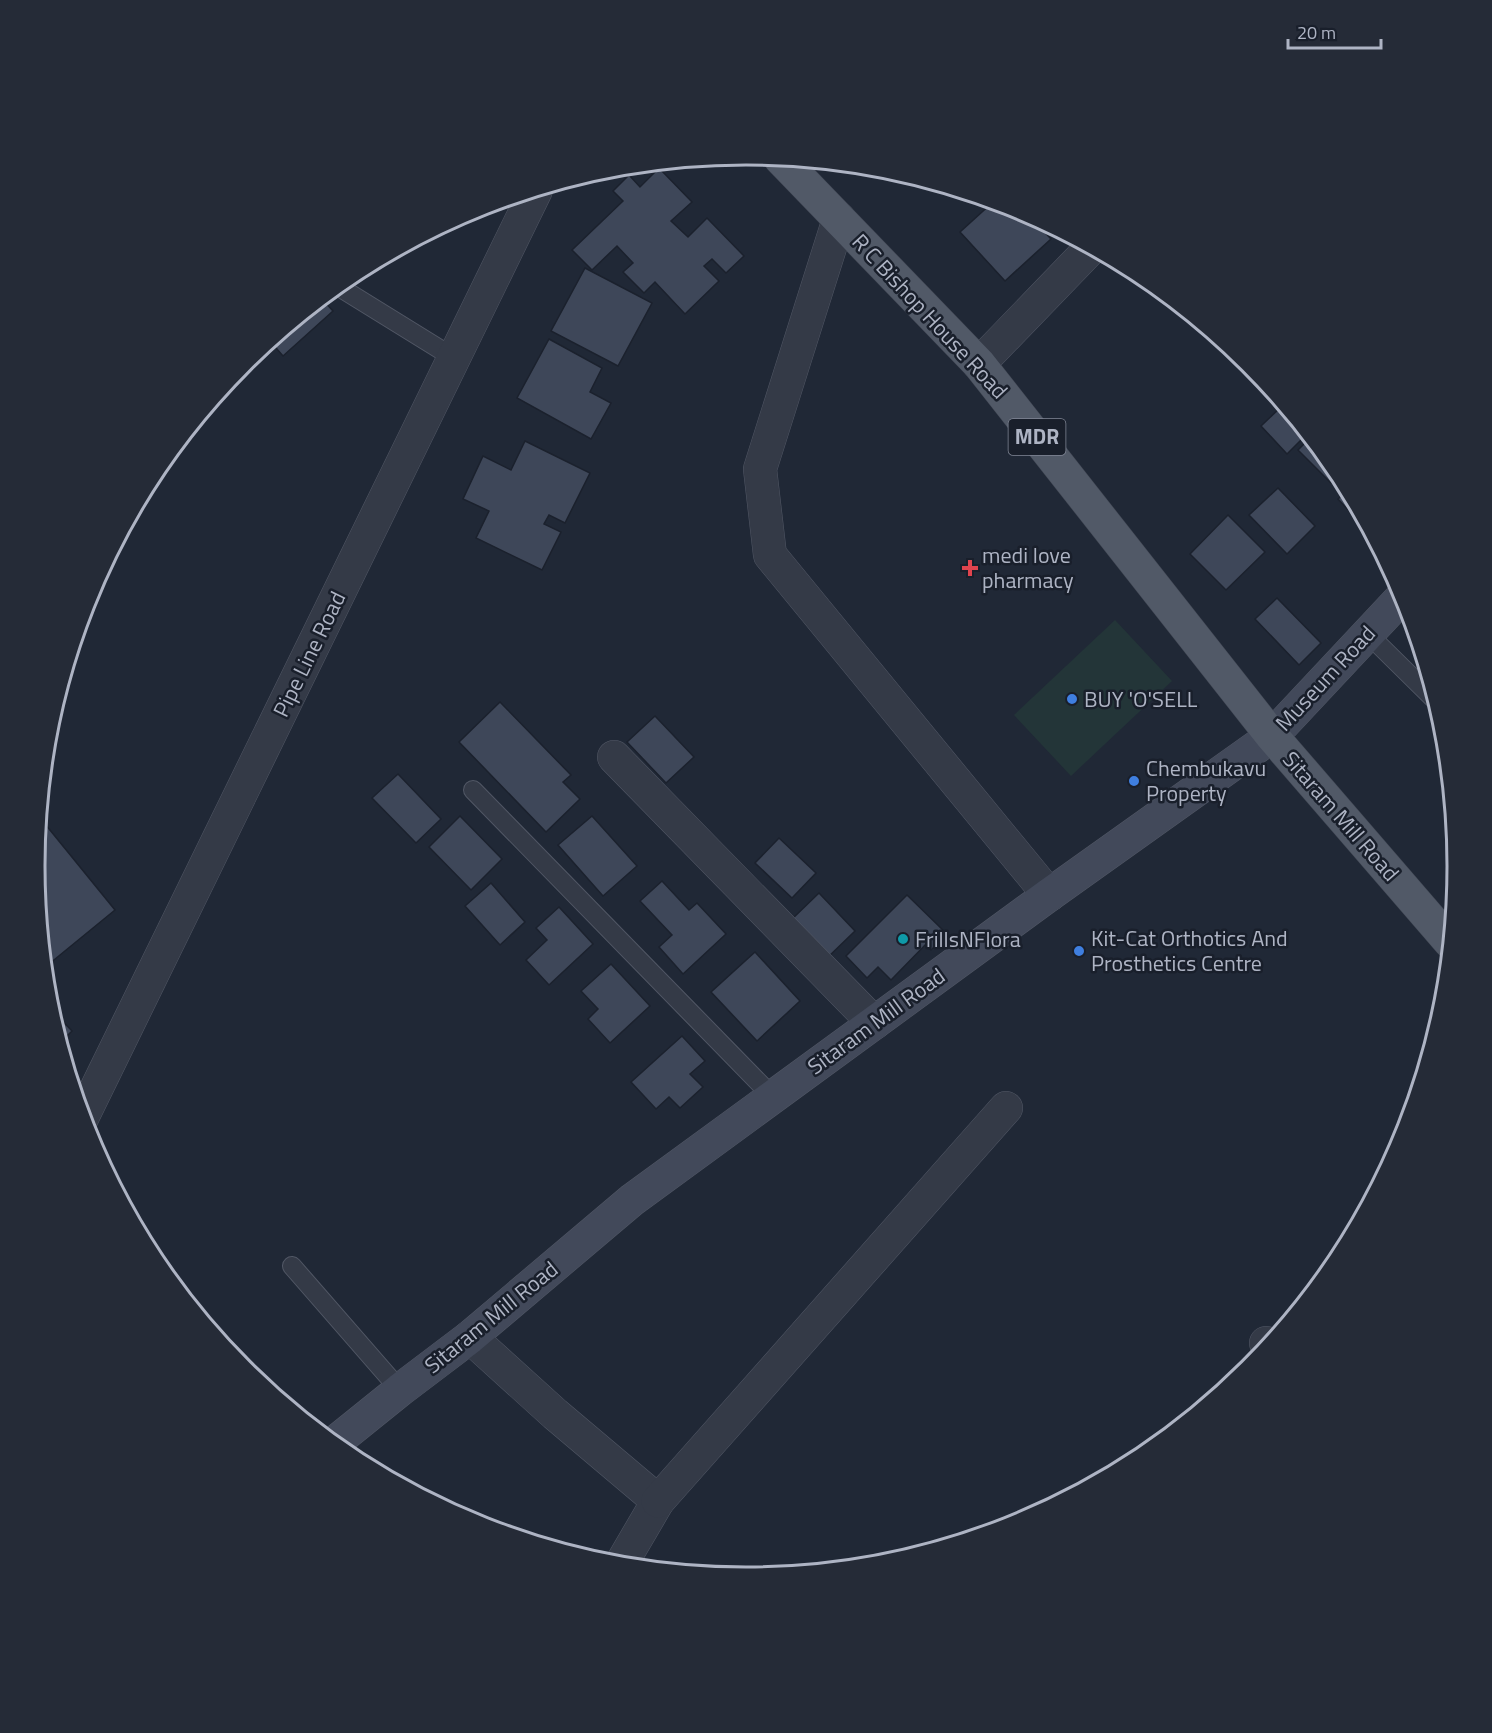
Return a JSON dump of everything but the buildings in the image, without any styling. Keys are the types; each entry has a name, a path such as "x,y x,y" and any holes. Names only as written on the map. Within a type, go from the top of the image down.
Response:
{"main road":[{"name":"R C Bishop House Road","path":"789,167 980,363 1272,736"},
{"name":"Museum Road","path":"1272,736 1396,603"},
{"name":"Sitaram Mill Road","path":"341,1438 470,1336 632,1200 1049,895 1272,736 1443,934"}],"street":[{"name":"Pipe Line Road","path":"87,1107 531,200"},
{"path":"839,219 760,469 770,555 1049,895"},
{"path":"980,363 1086,254"},
{"path":"614,757 874,1023"},
{"path":"625,1557 658,1501 1006,1108"},
{"path":"470,1336 555,1414 658,1501"}],"lane":[{"path":"346,291 454,358"},
{"path":"1367,633 1424,689"},
{"path":"473,790 773,1097"},
{"path":"292,1266 400,1390"}],"shaded area":[{"path":"1115,620 1172,681 1071,776 1014,715"}],"place":[{"name":"medi love pharmacy","path":"970,568"},
{"name":"BUY 'O'SELL","path":"1072,699"},
{"name":"Chembukavu Property","path":"1134,781"},
{"name":"FrillsNFlora","path":"903,939"},
{"name":"Kit-Cat Orthotics And Prosthetics Centre","path":"1079,951"}]}
